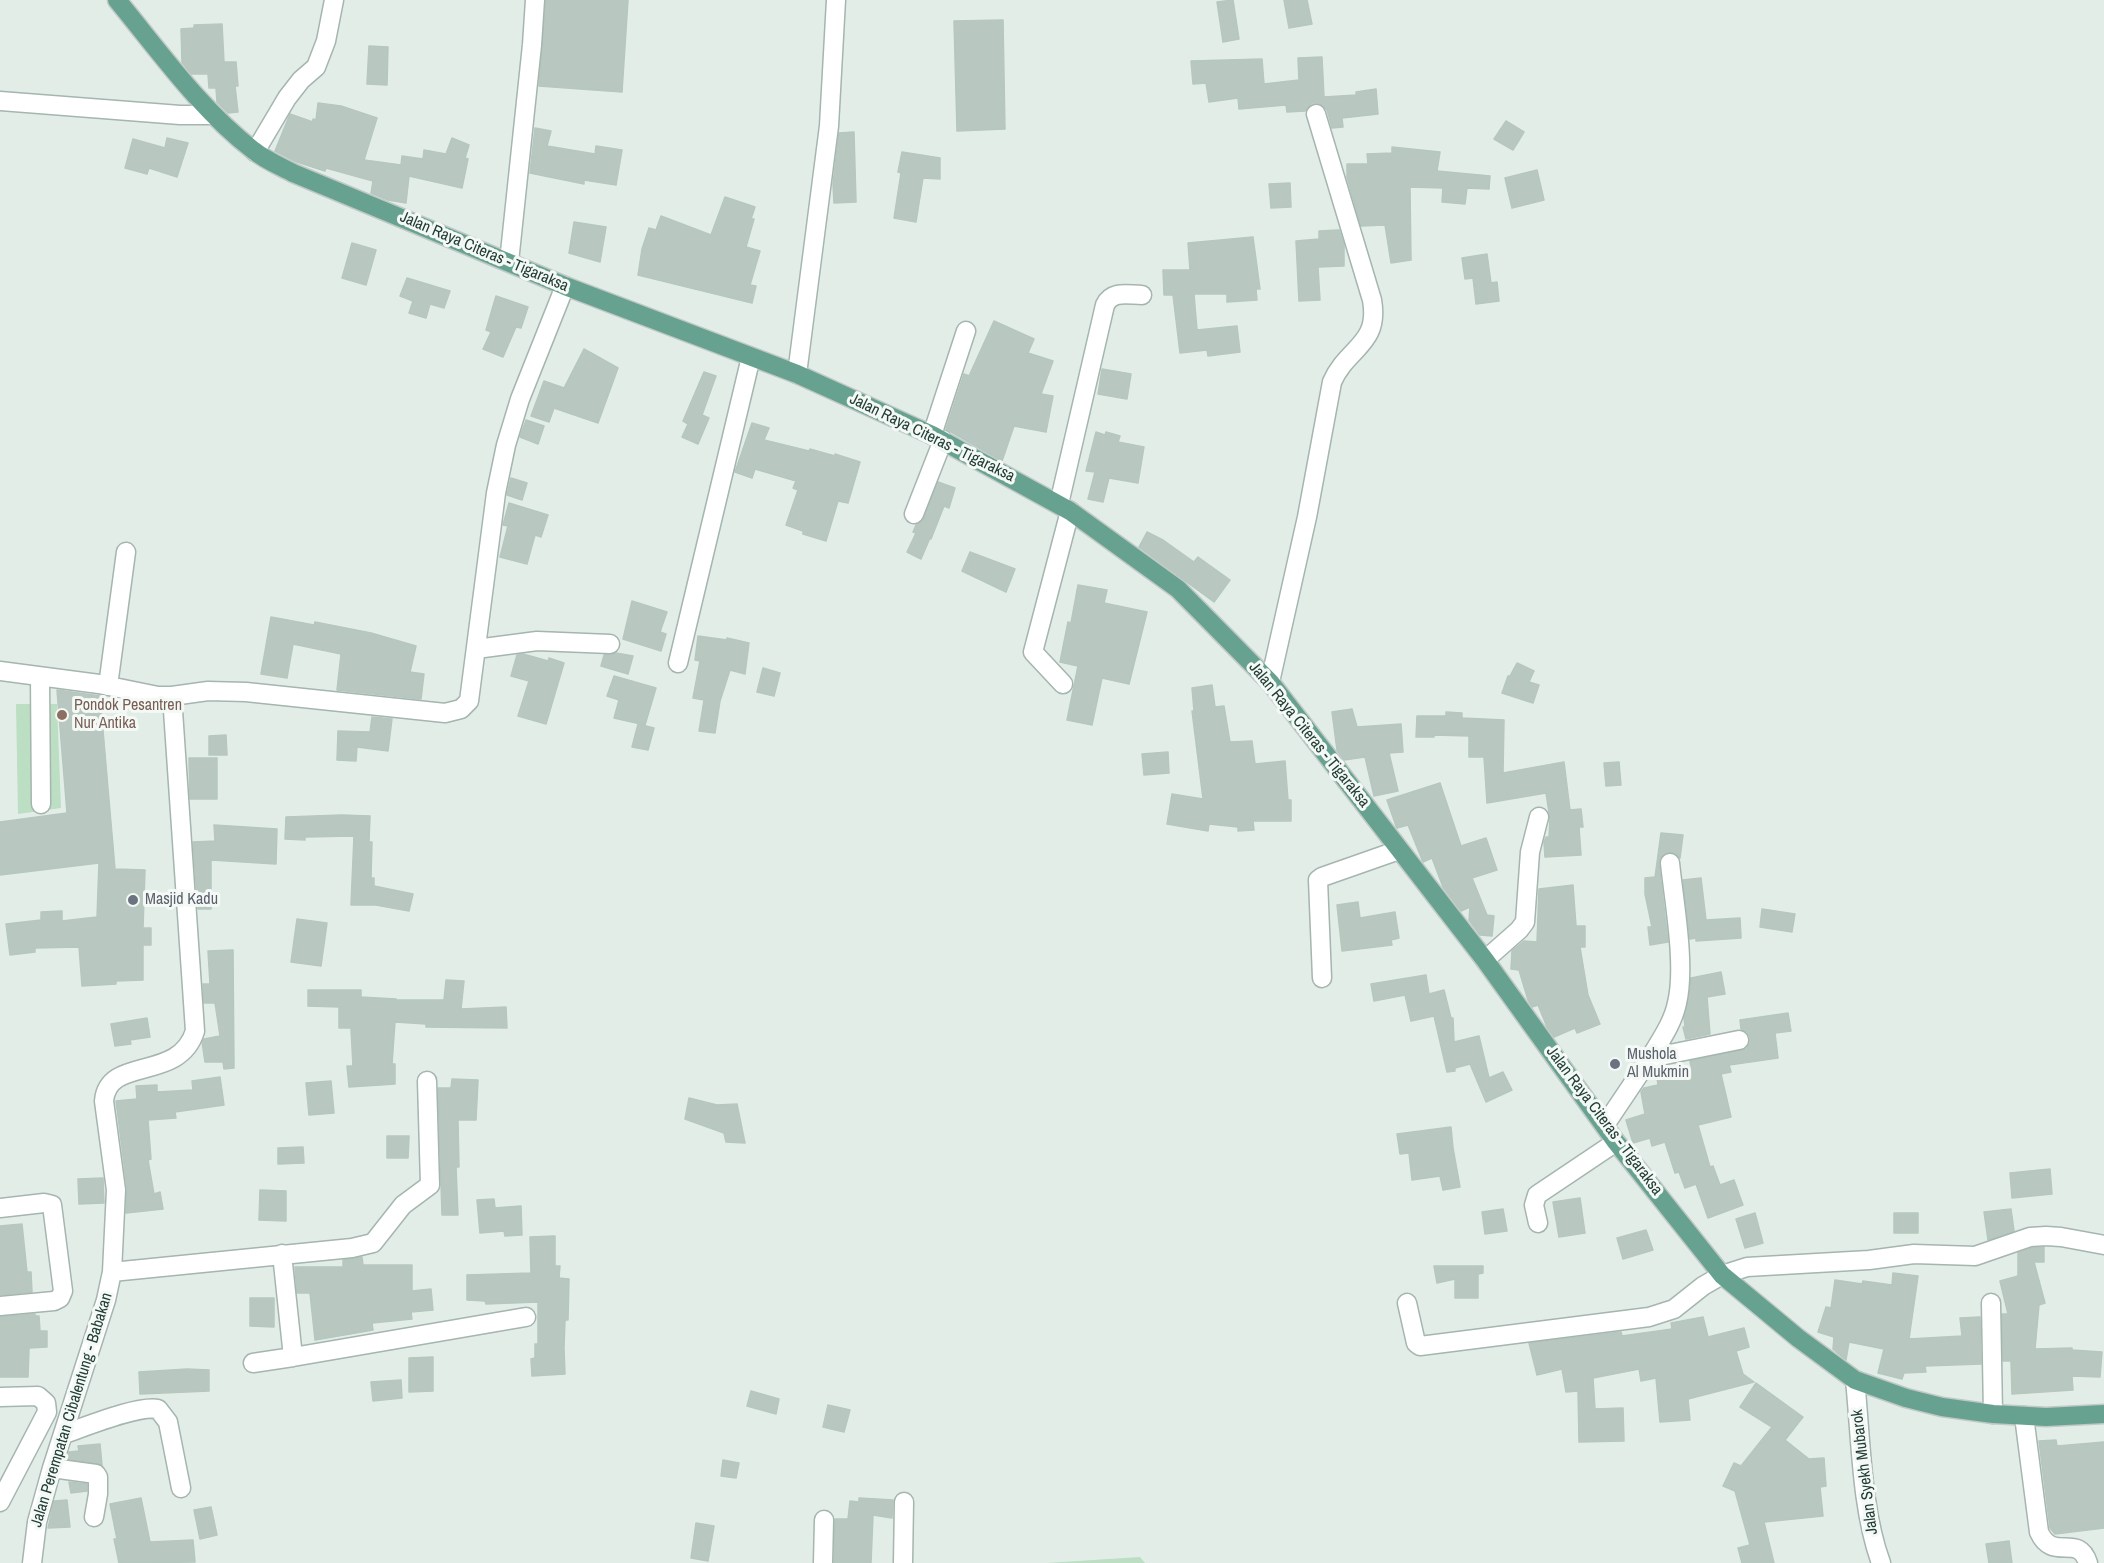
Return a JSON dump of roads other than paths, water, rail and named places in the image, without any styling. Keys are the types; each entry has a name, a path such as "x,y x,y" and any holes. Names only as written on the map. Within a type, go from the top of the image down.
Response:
{"main road":[{"name":"Jalan Raya Citeras - Tigaraksa","path":"117,0 212,115 255,152 293,173 565,286 797,374 937,438 1065,507 1178,590 1270,682 1485,960 1616,1142 1722,1275 1797,1338 1855,1380 1915,1401 1993,1414 2046,1417 2104,1414"}],"street":[{"path":"255,152 287,98 301,80 316,67 326,41 334,0"},
{"path":"509,262 535,0"},
{"path":"797,374 829,126 836,0"},
{"path":"0,101 180,115 212,115"},
{"path":"1270,682 1307,517 1332,382 1337,371 1369,335 1374,320 1372,300 1316,114"},
{"path":"0,671 158,696 208,691 246,692 445,713 461,709 469,701 496,493 506,445 520,399 565,286"},
{"path":"1063,684 1033,652 1065,507 1105,305 1111,296 1118,294 1142,295"},
{"path":"914,514 966,331"},
{"path":"678,663 751,357"},
{"path":"108,687 126,552"},
{"path":"476,649 537,641 610,644"},
{"path":"40,678 41,804"},
{"name":"Jalan Perempatan Cibalentung - Babakan","path":"32,1563 37,1522 106,1300 112,1272 116,1190 104,1101 105,1091 111,1082 125,1074 171,1061 179,1056 195,1031 172,696"},
{"path":"1485,960 1525,922 1530,852 1539,817"},
{"path":"1322,978 1318,880 1399,849"},
{"path":"1605,1125 1650,1058 1668,1028 1677,1006 1679,951 1670,863"},
{"path":"1650,1058 1739,1040"},
{"path":"112,1272 352,1248 374,1243 402,1205 430,1186 426,1081"},
{"path":"1538,1223 1534,1205 1537,1195 1616,1142"},
{"path":"0,1208 44,1203 52,1205 63,1291 60,1298 54,1301 0,1306"},
{"path":"1407,1303 1416,1343 1420,1346 1649,1317 1674,1309 1703,1286 1722,1275 1747,1267 1869,1260 1914,1254 1975,1256 2030,1237 2061,1237 2104,1245"},
{"path":"282,1254 293,1357"},
{"path":"1991,1303 1993,1414"},
{"path":"253,1363 525,1317"},
{"name":"Jalan Syekh Mubarok","path":"1855,1380 1869,1516 1873,1540 1881,1563"},
{"path":"0,1397 38,1396 46,1403 47,1412 0,1503"},
{"path":"64,1434 134,1412 151,1408 158,1409 168,1422 181,1488"},
{"path":"2024,1416 2038,1532 2043,1542 2052,1547 2077,1548 2085,1554 2088,1563"},
{"path":"52,1468 96,1474 99,1477 94,1517"},
{"path":"903,1563 904,1503"},
{"path":"823,1563 824,1520"}],"place":[{"name":"Pondok Pesantren Nur Antika","path":"62,715"},
{"name":"Masjid Kadu","path":"133,900"},
{"name":"Mushola Al Mukmin","path":"1615,1064"}]}
